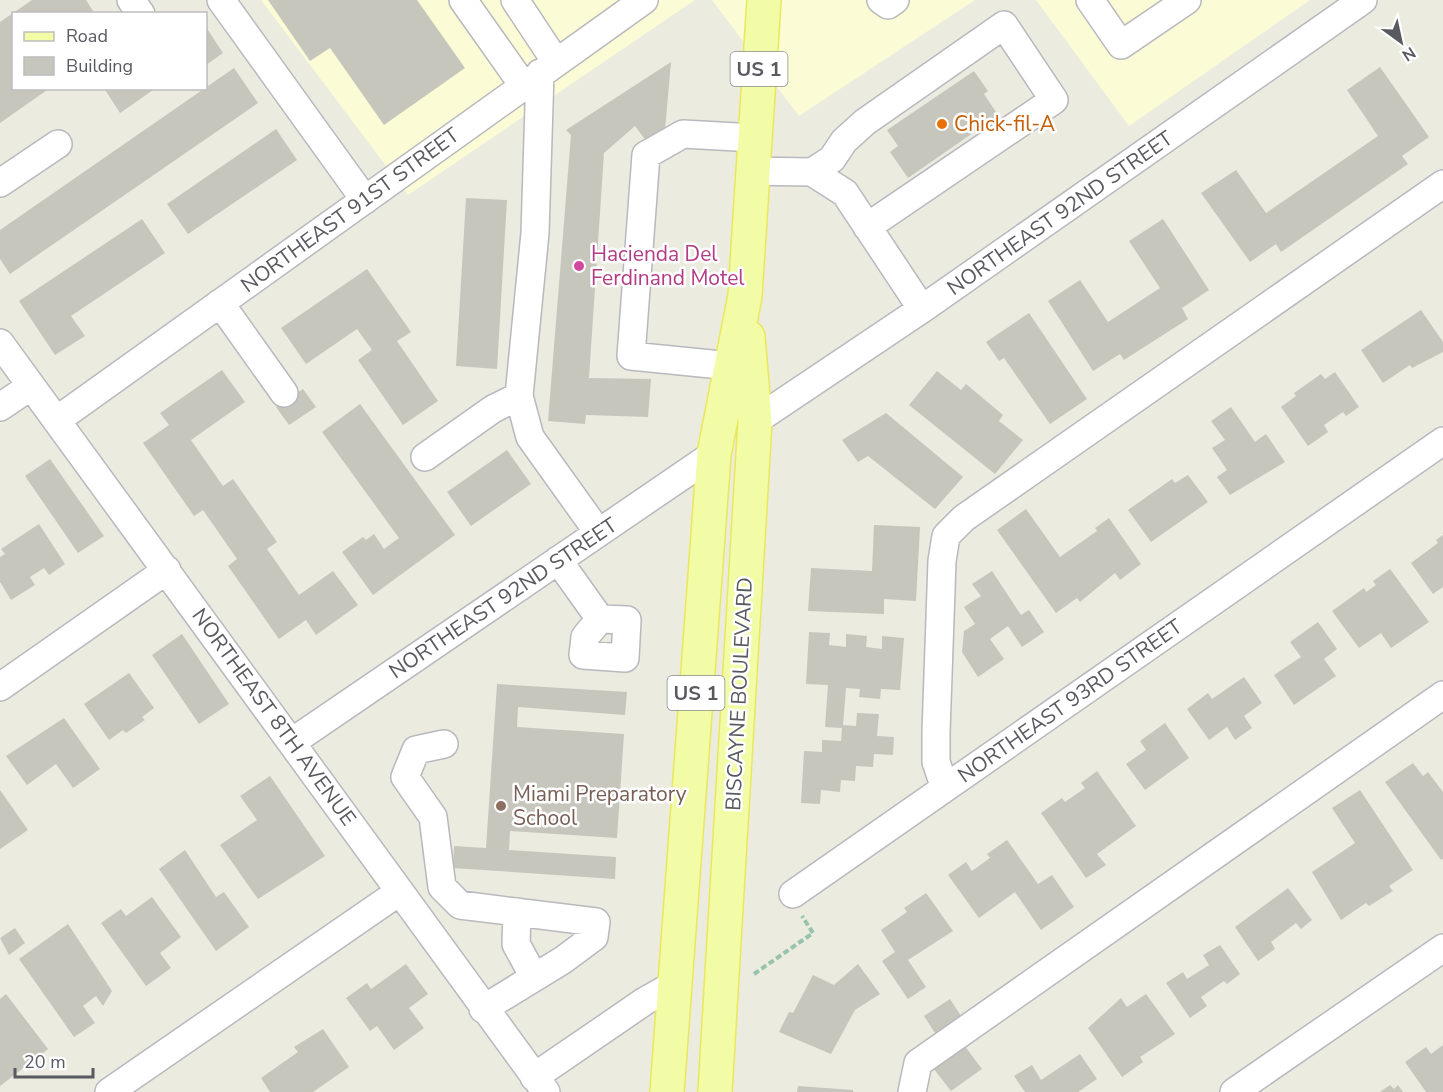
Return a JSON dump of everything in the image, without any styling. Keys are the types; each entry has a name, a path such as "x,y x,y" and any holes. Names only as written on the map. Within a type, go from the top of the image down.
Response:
{"main road":[{"name":"BISCAYNE BOULEVARD","path":"667,1092 714,454 745,296 764,0"},
{"name":"BISCAYNE BOULEVARD","path":"716,1092 755,421 745,296"}],"street":[{"path":"221,0 365,200"},
{"path":"463,0 540,73"},
{"path":"515,0 540,73 535,233 519,396 530,437 598,532"},
{"name":"NORTHEAST 91ST STREET","path":"57,420 644,0"},
{"path":"881,0 888,5 895,0"},
{"path":"1090,0 1121,45 1187,0"},
{"name":"NORTHEAST 92ND STREET","path":"755,421 922,309 1363,0"},
{"path":"812,172 832,159 849,136 872,117 1004,25 1054,100 867,227"},
{"path":"731,366 631,356 646,155 683,134 755,138"},
{"path":"0,183 58,144"},
{"path":"753,171 812,172 845,193 922,309"},
{"path":"945,788 936,762 936,732 942,561 946,536 964,518 1443,184"},
{"path":"220,303 284,393"},
{"name":"NORTHEAST 8TH AVENUE","path":"0,343 292,742 483,1009 540,1084"},
{"path":"0,407 31,386"},
{"path":"425,457 493,409 519,396"},
{"name":"NORTHEAST 93RD STREET","path":"793,894 1443,441"},
{"name":"NORTHEAST 92ND STREET","path":"292,742 714,454"},
{"path":"558,560 600,619"},
{"path":"0,687 167,570"},
{"path":"912,1092 918,1064 1443,695"},
{"path":"444,744 416,750 405,777 433,817 442,887 460,905 596,922 594,938 483,1009"},
{"path":"109,1092 399,892"},
{"path":"517,912 516,944 534,977"},
{"path":"1234,1092 1443,948"},
{"path":"540,1084 645,1001 675,984"}],"path":[{"path":"754,974 813,933 796,908 793,894"}],"shaded area":[{"path":"261,0 695,0 408,195"},
{"path":"712,0 975,0 799,116"},
{"path":"1036,0 1310,0 1129,126"}],"building":[{"path":"32,0 86,0 94,12 15,12"},
{"path":"268,0 417,0 465,68 384,125 330,48 310,61"},
{"path":"12,14 12,90 47,90 0,123 0,22"},
{"path":"207,29 223,53 207,64"},
{"name":"Hacienda Del Ferdinand Motel","path":"671,62 665,130 647,142 635,126 604,153 589,378 651,379 648,417 586,415 585,424 548,421 571,135 566,130"},
{"path":"1380,67 1429,137 1402,156 1408,164 1281,252 1276,244 1250,262 1201,193 1236,170 1266,213 1378,136 1347,90"},
{"path":"234,68 258,103 10,274 0,259 0,230 202,90 207,90 207,87"},
{"name":"Chick-fil-A","path":"974,71 988,91 984,94 996,112 993,113 996,117 908,178 890,152 898,146 887,130"},
{"path":"105,90 153,90 120,113"},
{"path":"276,129 297,160 188,234 167,204"},
{"path":"466,198 507,200 497,369 456,366"},
{"path":"142,219 165,253 71,316 85,336 55,355 19,301"},
{"path":"1163,219 1209,290 1182,308 1188,319 1124,360 1120,354 1093,371 1048,301 1080,280 1108,322 1160,288 1129,241"},
{"path":"367,269 411,332 397,341 438,401 403,425 358,360 372,350 357,329 306,364 281,328"},
{"path":"1421,310 1443,342 1443,352 1412,368 1410,365 1383,383 1361,350"},
{"path":"1029,313 1087,399 1050,424 1004,358 999,361 986,342"},
{"path":"222,370 245,402 191,440 223,486 233,479 277,542 267,549 299,595 333,571 358,605 316,635 306,620 279,639 228,566 237,559 203,510 194,516 143,443 169,425 160,413"},
{"path":"937,371 961,390 966,384 1003,415 999,421 1023,440 995,474 909,405"},
{"path":"1335,372 1359,407 1346,416 1343,412 1324,425 1328,432 1308,446 1281,407 1296,396 1294,393 1321,374 1325,379"},
{"path":"303,389 316,407 289,425 276,407"},
{"path":"360,404 455,535 373,595 342,552 363,537 366,540 374,534 384,549 399,538 322,432"},
{"path":"1231,407 1255,442 1266,434 1285,462 1230,495 1217,477 1227,470 1212,448 1225,440 1211,421"},
{"path":"886,413 963,477 935,509 868,456 858,462 842,440"},
{"path":"507,450 531,484 471,526 447,492"},
{"path":"50,459 104,536 78,553 25,476"},
{"path":"1188,475 1208,502 1151,542 1128,510 1172,479 1175,483"},
{"path":"1026,509 1060,557 1097,531 1095,528 1109,518 1141,564 1120,580 1115,573 1080,602 1077,598 1056,613 997,530"},
{"path":"39,524 65,564 49,575 44,568 30,577 35,585 11,600 0,582 0,557 5,554 1,549"},
{"path":"874,525 920,527 916,601 884,599 884,614 808,611 811,568 872,571"},
{"path":"1443,535 1443,587 1433,594 1411,563 1438,543 1436,540"},
{"path":"1390,569 1429,622 1391,648 1381,633 1359,648 1332,611 1364,588 1366,592 1376,585 1373,581"},
{"path":"992,571 1021,615 1029,610 1044,632 1022,647 1008,626 990,639 1004,659 978,677 962,652 964,631 975,624 964,607 981,596 972,584"},
{"path":"1318,622 1337,649 1324,659 1336,676 1294,705 1274,675 1301,657 1290,642"},
{"path":"809,632 830,633 829,645 846,647 846,634 867,636 866,647 882,649 882,636 904,638 900,690 881,689 880,699 859,697 860,689 846,688 843,725 856,726 857,713 879,714 877,736 894,737 893,755 874,754 873,767 856,766 855,781 841,780 840,792 821,790 820,804 801,803 804,751 822,752 822,740 841,741 842,728 825,727 828,685 806,684"},
{"path":"182,634 229,704 199,724 152,655"},
{"path":"129,673 154,708 142,717 145,720 126,733 123,730 109,740 84,704"},
{"path":"1244,677 1262,703 1244,716 1252,728 1235,740 1227,727 1209,740 1187,709 1208,693 1212,699"},
{"path":"497,684 627,692 625,715 518,707 517,727 624,734 617,838 510,831 509,850 616,857 615,879 453,868 454,846 486,848"},
{"path":"64,718 100,769 73,788 56,764 27,785 6,756"},
{"path":"1165,723 1189,758 1145,790 1126,764 1146,750 1140,741"},
{"path":"1413,763 1423,776 1428,772 1443,792 1443,859 1441,860 1385,782"},
{"path":"1097,771 1136,826 1097,854 1106,865 1086,878 1041,813 1062,798 1065,802 1085,788 1081,783"},
{"path":"270,776 325,856 258,899 220,845 257,820 240,796"},
{"path":"0,790 28,830 0,849"},
{"path":"1360,790 1413,870 1389,886 1393,891 1369,906 1366,903 1341,920 1312,872 1355,843 1332,808"},
{"path":"1007,840 1038,884 1052,875 1074,907 1041,930 1015,892 979,918 948,875 966,862 972,871 990,858 987,854"},
{"path":"185,850 216,897 224,892 249,927 216,951 159,869"},
{"path":"1288,888 1312,920 1301,929 1296,923 1271,942 1275,949 1258,961 1235,927"},
{"path":"926,893 953,931 908,960 926,987 908,999 882,961 895,952 881,930 907,912 904,908"},
{"path":"152,897 181,937 160,953 171,968 146,986 101,923 121,909 126,916"},
{"path":"68,924 112,991 103,1006 96,996 83,1006 95,1023 74,1037 19,959"},
{"path":"15,928 25,943 9,955 0,938"},
{"path":"1220,945 1240,974 1227,984 1224,981 1201,997 1207,1006 1190,1018 1166,983 1183,972 1187,979 1209,965 1203,955"},
{"path":"406,964 428,994 409,1008 424,1028 394,1050 377,1026 370,1031 346,998 367,983 371,989"},
{"path":"858,964 880,994 855,1010 831,1054 779,1032 789,1012 793,1013 813,975 834,985"},
{"path":"6,994 48,1049 0,1086 0,999"},
{"path":"1146,994 1175,1034 1140,1057 1143,1062 1122,1077 1088,1028 1121,998 1127,1007"},
{"path":"950,999 961,1016 935,1033 924,1016"},
{"path":"323,1029 349,1067 313,1092 270,1092 261,1078 298,1052 294,1047"},
{"path":"964,1045 982,1069 951,1091 933,1068"},
{"path":"1443,1045 1443,1092 1426,1092 1405,1062 1426,1047 1431,1054"},
{"path":"1080,1054 1097,1079 1078,1092 1025,1092 1014,1076 1032,1065 1041,1080"},
{"path":"1390,1085 1394,1089 1398,1085 1403,1092 1380,1092"},
{"path":"798,1086 853,1090 853,1092 797,1092"}],"place":[{"name":"Chick-fil-A","path":"942,124"},
{"name":"Hacienda Del Ferdinand Motel","path":"579,266"},
{"name":"Miami Preparatory School","path":"501,806"}]}
